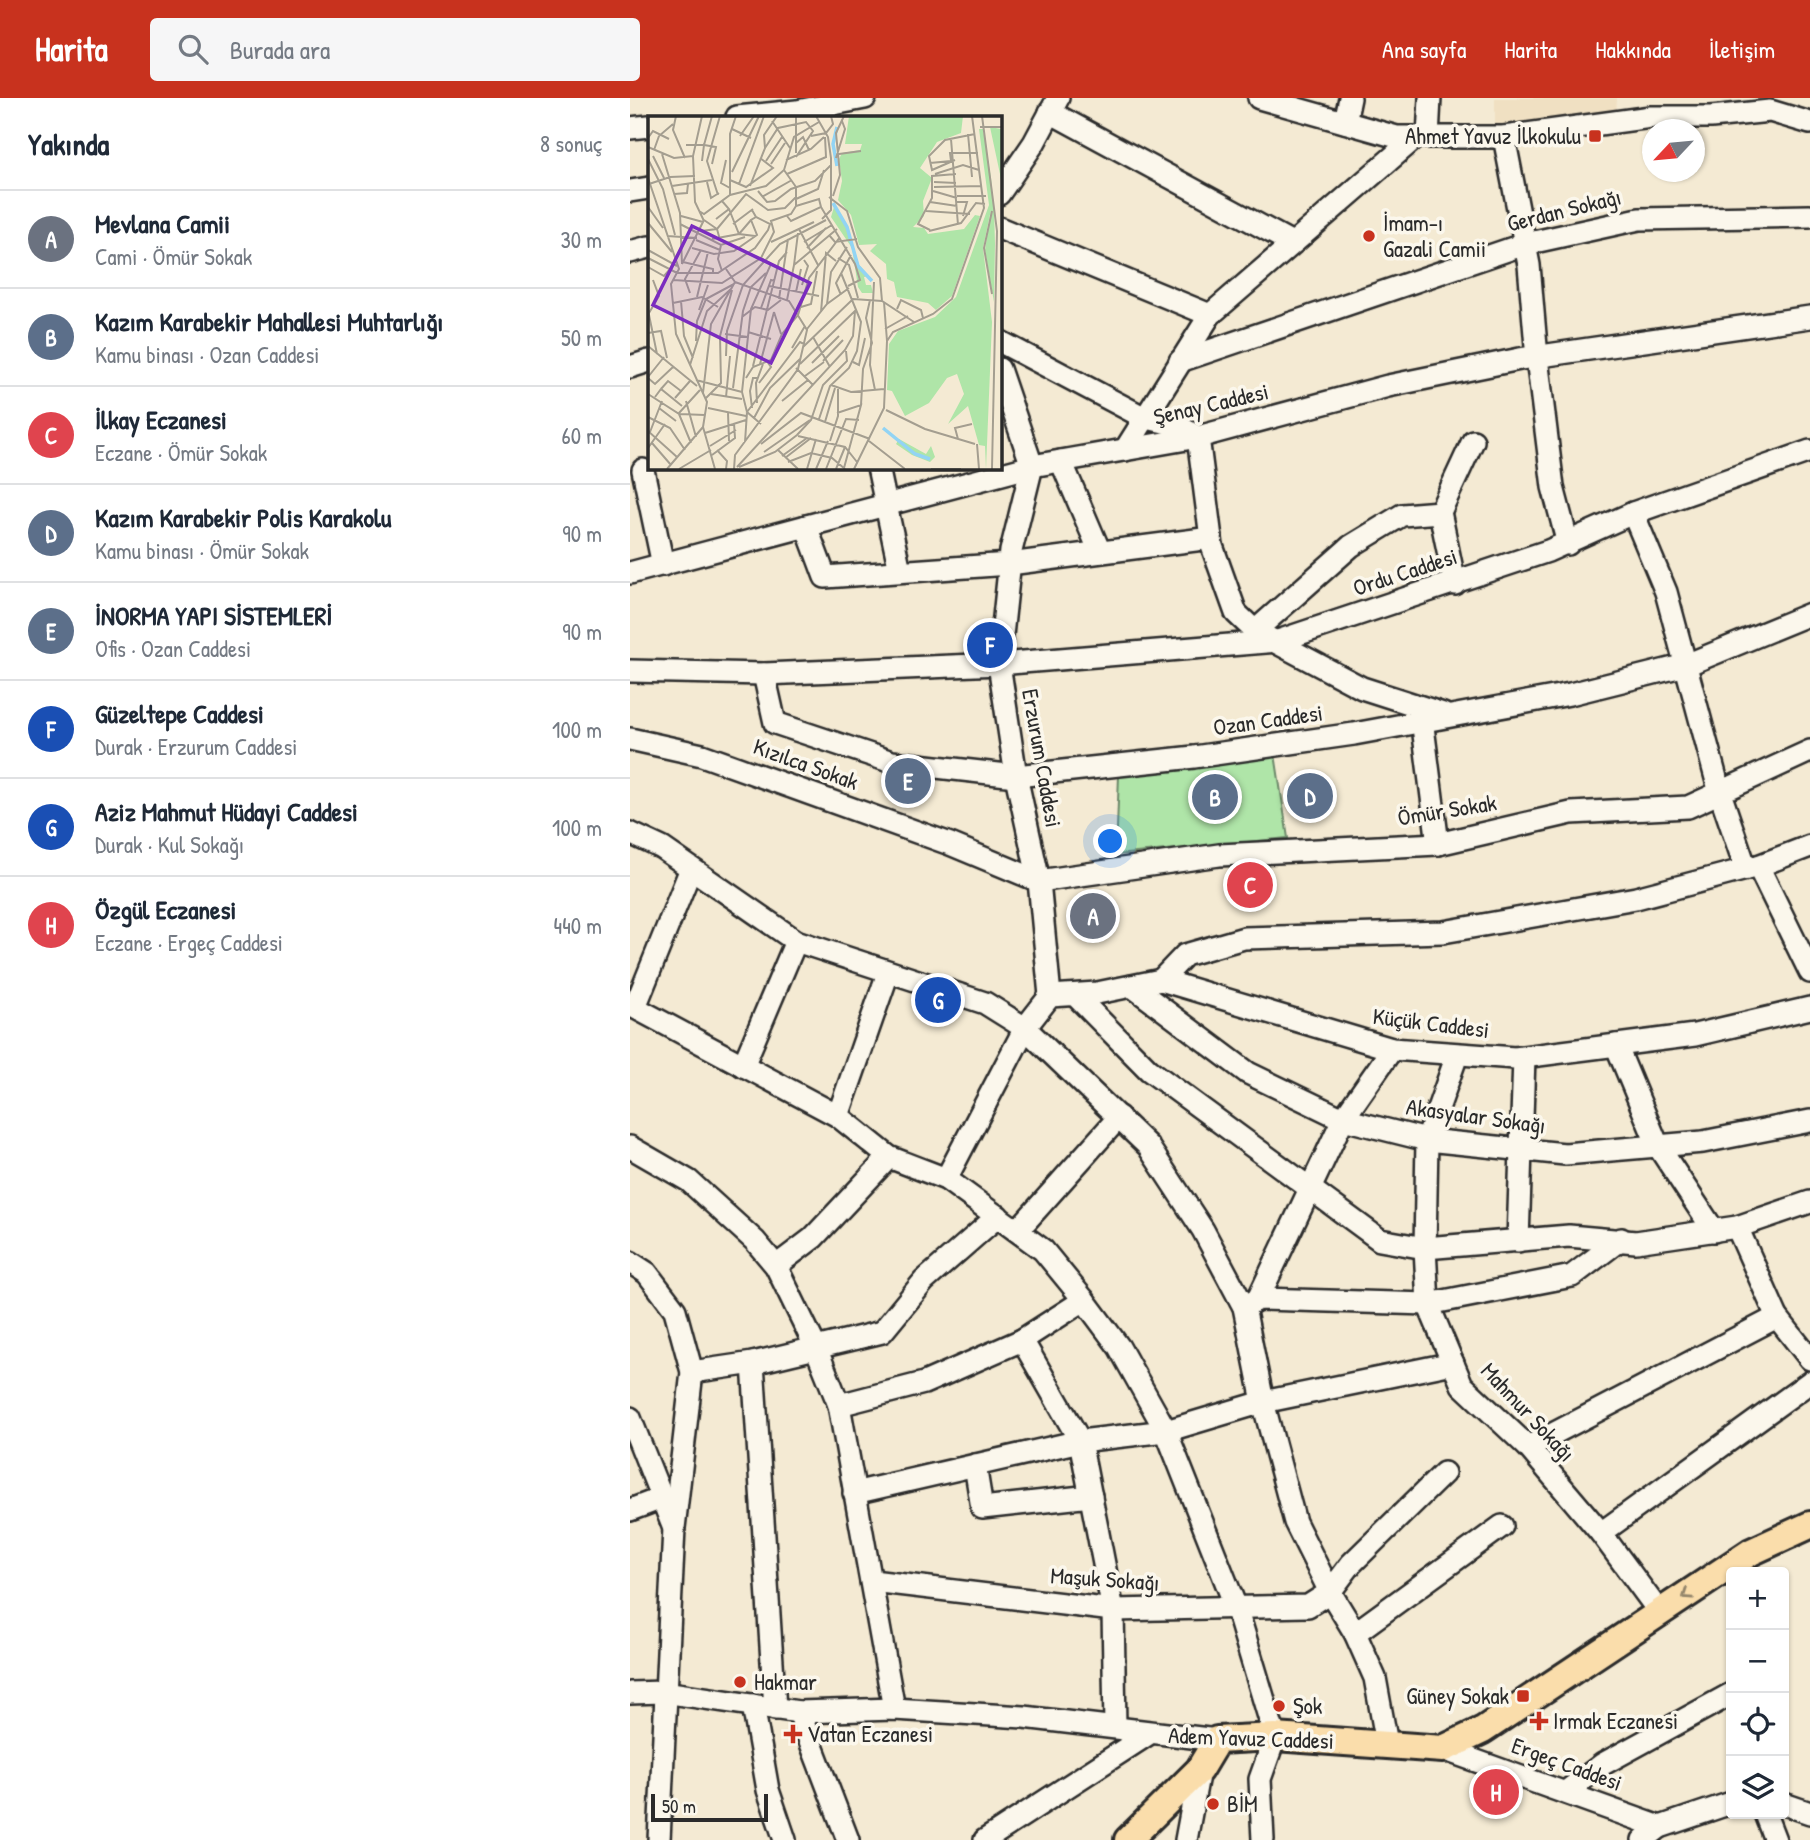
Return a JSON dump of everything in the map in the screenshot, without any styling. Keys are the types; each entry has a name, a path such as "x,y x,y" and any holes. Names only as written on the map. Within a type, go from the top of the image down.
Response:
{"main road":[{"path":"1443,1749 1483,1730 1751,1552 1810,1525"},
{"name":"Adem Yavuz Caddesi","path":"1217,1740 1275,1737 1443,1749"},
{"path":"1128,1840 1199,1770 1217,1740"}],"street":[{"path":"744,116 865,98"},
{"path":"1259,98 1397,136 1504,137 1652,107 1711,117 1772,105 1810,124"},
{"path":"1345,122 1350,98"},
{"path":"1125,450 1143,417 1210,314 1422,137 1430,98"},
{"path":"1001,191 1054,105 1292,243"},
{"path":"630,128 648,126"},
{"path":"1504,137 1525,244 1553,486 1568,544"},
{"path":"630,191 648,188"},
{"name":"Gerdan Sokağı","path":"1180,361 1525,244 1639,219 1810,216"},
{"path":"1001,229 1210,314"},
{"path":"630,252 648,247"},
{"name":"Şenay Caddesi","path":"630,573 1032,466 1198,437 1388,386 1537,358 1810,317"},
{"path":"1001,342 1143,417 1177,425 1198,437 1211,538 1236,613 1255,631 1362,688 1449,716"},
{"path":"630,367 648,361"},
{"path":"1001,375 1032,466"},
{"path":"1455,584 1440,512 1473,441"},
{"name":"Ordu Caddesi","path":"630,671 765,674 999,664 1278,641 1568,544 1633,513 1810,451"},
{"path":"1061,461 1100,552"},
{"name":"Erzurum Caddesi","path":"1032,466 1009,564 999,664 1016,776 1040,881 1050,996"},
{"path":"878,469 900,571"},
{"path":"642,470 663,565"},
{"path":"1255,631 1351,547 1402,515 1440,512"},
{"path":"1633,513 1667,592 1720,793 1752,868 1810,972"},
{"path":"806,526 825,577 1009,564 1211,538"},
{"name":"Ozan Caddesi","path":"765,674 775,723 892,762 1016,776 1194,757 1354,734 1422,719 1570,694 1686,665 1810,614"},
{"path":"1422,719 1438,844"},
{"name":"Kızılca Sokak","path":"630,739 702,755 950,844 1040,881"},
{"name":"Ömür Sokak","path":"1040,881 1219,855 1438,844 1571,813 1688,807 1810,751"},
{"path":"630,833 662,848 690,871 796,941 985,1003 1025,1028 1148,1146 1251,1303 1264,1402 1295,1522 1330,1591 1356,1633 1375,1678 1387,1744"},
{"path":"1161,980 1185,955 1244,938 1443,932 1636,898 1752,868 1810,846"},
{"path":"690,871 632,1006 838,1116 889,1157 946,1179 1043,1250 1119,1346 1166,1431 1237,1610 1275,1737 1260,1779 1268,1839"},
{"path":"743,1066 796,941"},
{"path":"838,1116 887,973"},
{"name":"Küçük Caddesi","path":"1050,996 1075,995 1161,980 1392,1049 1524,1057 1695,1035 1810,1008"},
{"name":"Akasyalar Sokağı","path":"1132,986 1248,1073 1343,1119 1427,1140 1566,1154 1703,1142 1810,1121"},
{"path":"1075,995 1149,1070 1380,1240 1425,1248 1569,1236 1636,1242 1737,1227 1810,1202"},
{"path":"946,1179 1025,1028 1050,996"},
{"path":"1616,1045 1658,1146 1714,1231"},
{"path":"1251,1303 1312,1190 1343,1119 1392,1049"},
{"name":"Mahmur Sokağı","path":"1457,1055 1427,1140 1425,1248 1428,1304 1462,1385 1528,1447 1601,1532 1660,1613"},
{"path":"1518,1241 1524,1057"},
{"path":"1018,1230 1119,1117"},
{"path":"630,1147 689,1181 755,1241 776,1266 816,1348 839,1405 894,1709"},
{"path":"776,1266 813,1238 889,1157"},
{"path":"692,1372 754,1363 882,1332 923,1281 998,1216"},
{"path":"1737,1227 1777,1317 1810,1359"},
{"path":"1251,1303 1428,1304 1572,1276 1621,1239"},
{"path":"630,1262 647,1273 675,1310 692,1372 674,1528 664,1692 659,1840"},
{"path":"839,1405 924,1383 1022,1340 1084,1300"},
{"path":"1528,1447 1777,1317"},
{"path":"1022,1340 1080,1441 1113,1610 1115,1727"},
{"path":"754,1363 775,1709"},
{"path":"854,1493 1080,1441 1166,1431 1264,1402 1453,1363"},
{"path":"1601,1532 1810,1382"},
{"path":"630,1419 674,1528"},
{"path":"975,1465 982,1508 1091,1496"},
{"path":"1330,1591 1351,1564 1444,1473"},
{"path":"630,1510 662,1498"},
{"path":"1356,1633 1502,1525"},
{"name":"Maşuk Sokağı","path":"872,1581 1113,1610 1237,1610 1308,1606 1330,1591"},
{"name":"Adem Yavuz Caddesi","path":"633,1687 799,1712 894,1709 1024,1717 1217,1740"},
{"path":"1567,1791 1603,1764 1726,1697"},
{"path":"753,1705 768,1790 785,1840"},
{"path":"799,1712 848,1840"},
{"path":"985,1840 1150,1733"},
{"name":"Ergeç Caddesi","path":"1443,1749 1567,1791 1662,1833"},
{"path":"1186,1840 1199,1770"},
{"path":"1643,1840 1726,1805"},
{"path":"1789,1806 1810,1813"},
{"path":"1767,1819 1775,1840"}],"shaded area":[{"path":"1495,98 1617,98 1616,114 1495,128"}],"green space":[{"path":"1275,754 1288,838 1116,855 1119,775"}],"place":[{"name":"Ahmet Yavuz İlkokulu","path":"1595,136"},
{"name":"İmam-ı Gazali Camii","path":"1369,236"},
{"name":"Güzeltepe Caddesi","path":"990,645"},
{"name":"İNORMA YAPI SİSTEMLERİ","path":"908,781"},
{"name":"Kazım Karabekir Polis Karakolu","path":"1310,796"},
{"name":"Kazım Karabekir Mahallesi Muhtarlığı","path":"1215,797"},
{"name":"İlkay Eczanesi","path":"1250,885"},
{"name":"Mevlana Camii","path":"1093,916"},
{"name":"Aziz Mahmut Hüdayi Caddesi","path":"938,1000"},
{"name":"Hakmar","path":"740,1682"},
{"name":"Güney Sokak","path":"1523,1696"},
{"name":"Şok","path":"1279,1706"},
{"name":"Irmak Eczanesi","path":"1539,1721"},
{"name":"Vatan Eczanesi","path":"793,1734"},
{"name":"Özgül Eczanesi","path":"1496,1792"},
{"name":"BİM","path":"1213,1804"}]}
